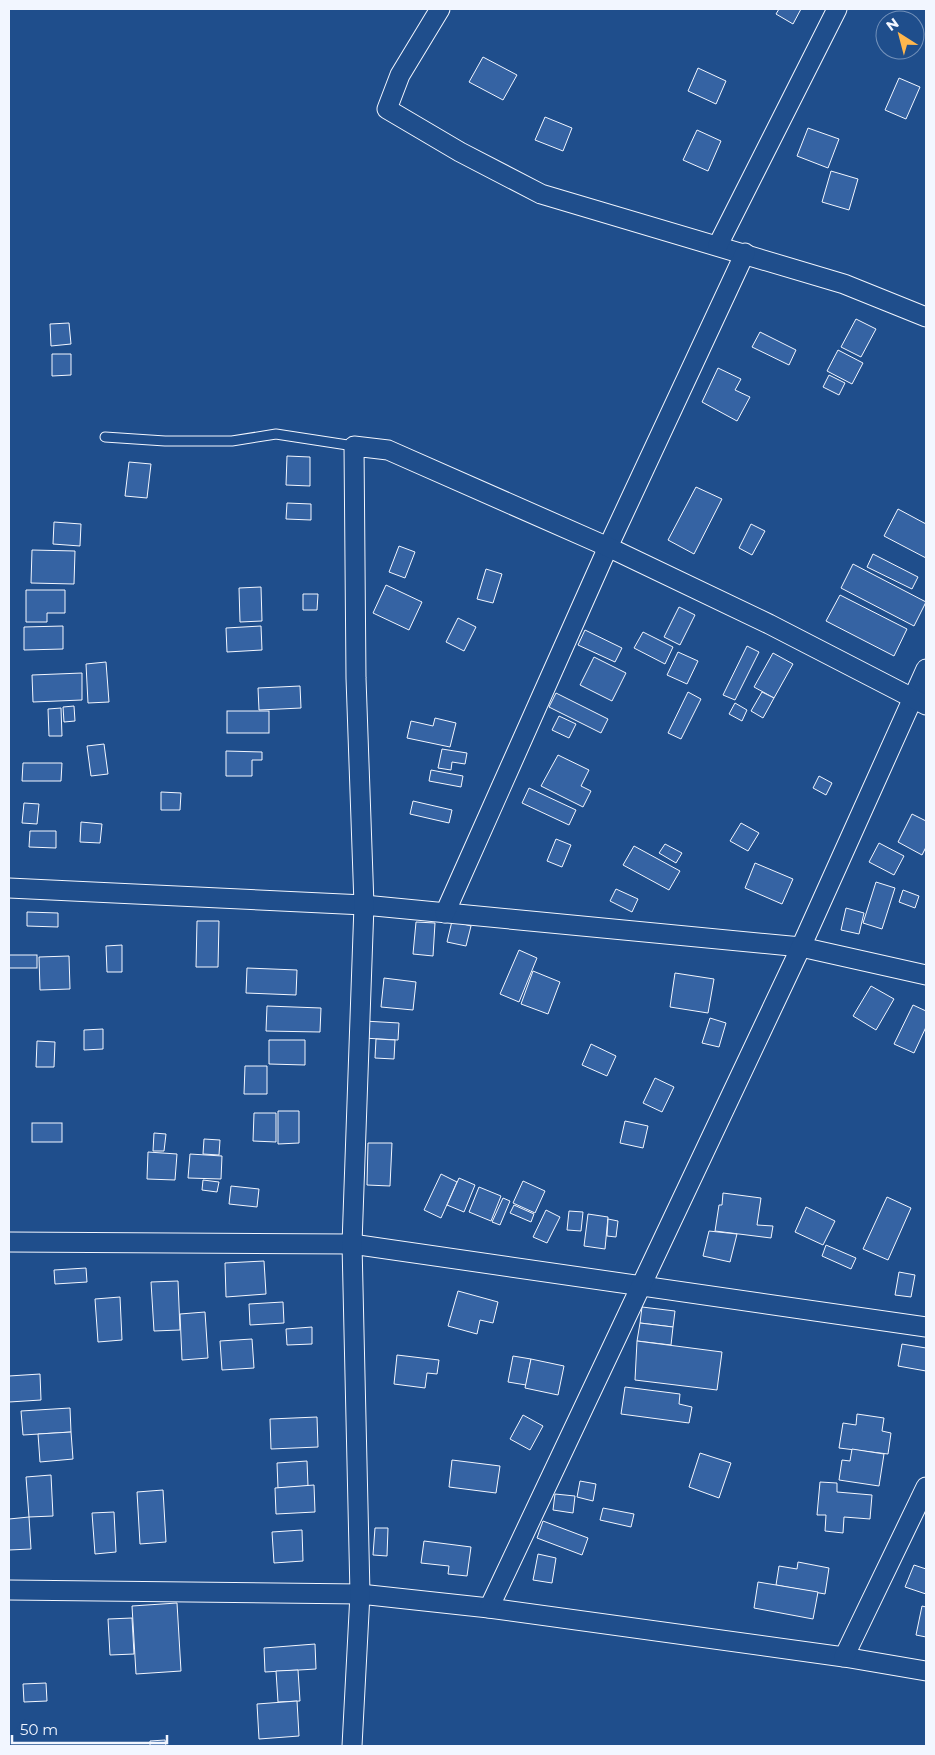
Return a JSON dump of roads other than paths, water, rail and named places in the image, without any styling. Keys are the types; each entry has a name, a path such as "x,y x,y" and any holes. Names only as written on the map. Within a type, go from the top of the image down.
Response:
{"street":[{"path":"440,9 400,75 388,109 460,152 541,194 745,253 844,284 926,317"},
{"path":"718,245 837,9"},
{"path":"445,912 608,547 745,253"},
{"path":"352,1746 360,1594 352,1244 364,905 356,678 354,446 388,450 608,547 769,624 919,701"},
{"path":"489,1608 919,701 926,669"},
{"path":"9,888 364,905 445,912 801,948 926,975"},
{"path":"9,1242 352,1244 926,1327"},
{"path":"844,1657 926,1487"},
{"path":"9,1590 360,1594 489,1608 844,1657 926,1671"}],"lane":[{"path":"105,436 165,441 232,441 276,434 354,446"}]}
